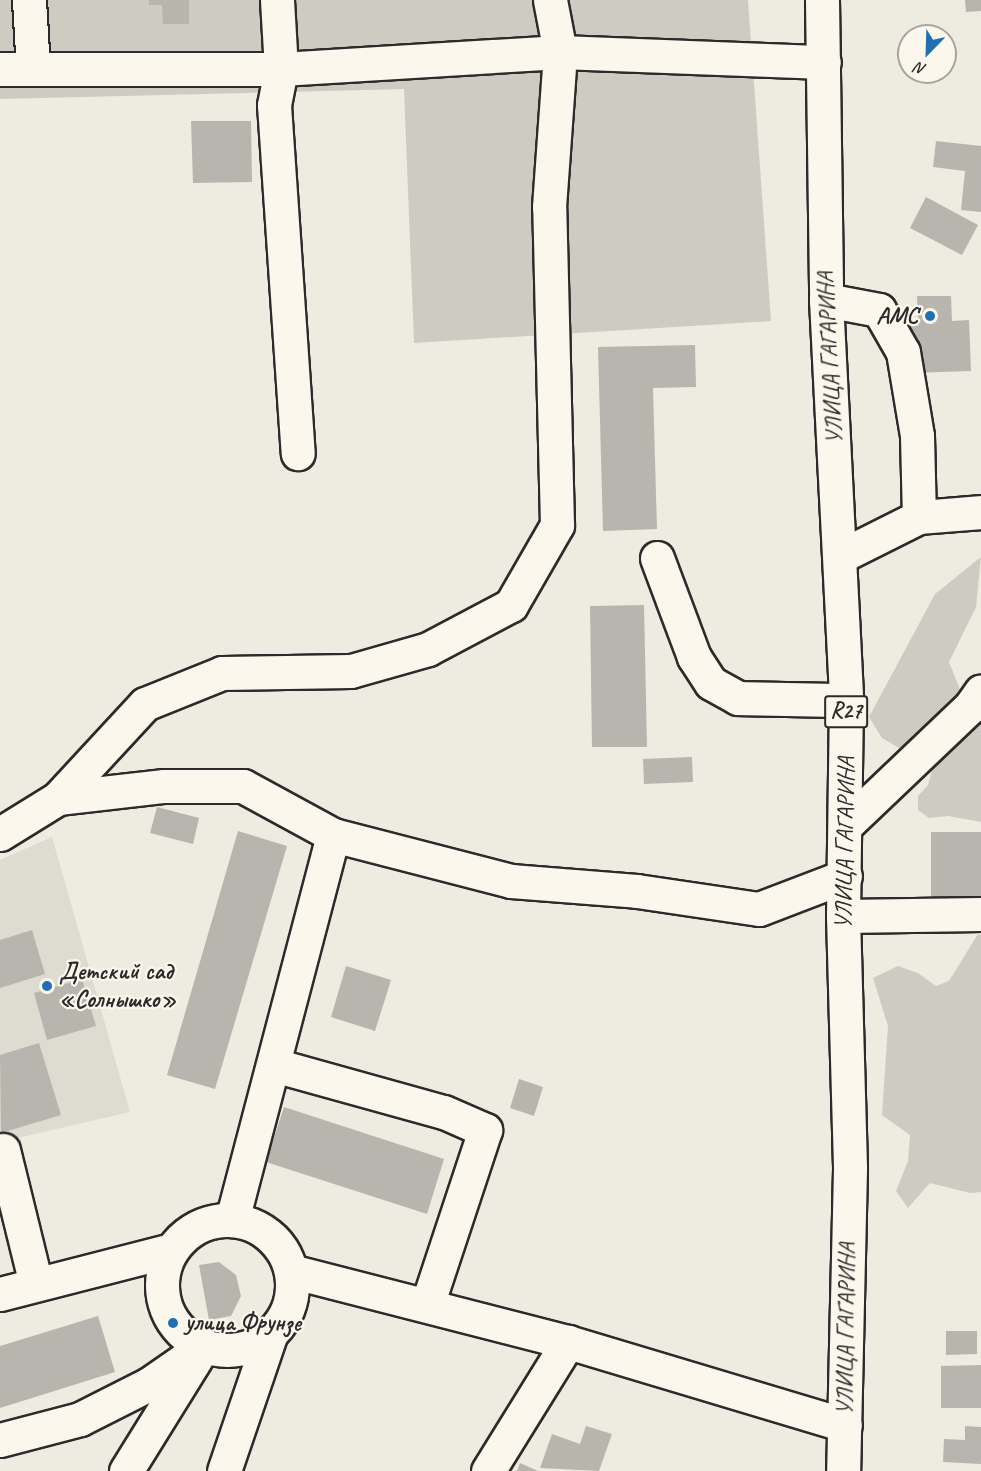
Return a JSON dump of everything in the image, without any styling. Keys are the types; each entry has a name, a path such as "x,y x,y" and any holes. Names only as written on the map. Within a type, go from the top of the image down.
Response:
{"street":[{"path":"29,0 33,69"},
{"path":"277,0 281,69 274,105 298,453"},
{"path":"0,834 58,798 145,704 222,673 351,671 428,649 511,605 557,525 549,207 560,52 550,0"},
{"name":"УЛИЦА ГАГАРИНА","path":"822,0 826,300 841,556 846,700 843,916 850,1169 843,1471"},
{"path":"0,69 281,69 560,52 824,62"},
{"path":"826,300 879,310 903,352 917,436 919,517"},
{"path":"841,556 919,517 981,512"},
{"path":"657,558 694,657 711,683 738,698 846,700"},
{"path":"846,824 970,707 981,691"},
{"path":"58,798 164,786 243,786 333,835 511,881 637,891 759,909 845,876"},
{"path":"232,1220 333,835"},
{"path":"843,916 981,914"},
{"path":"274,1065 444,1112 484,1130 427,1305"},
{"path":"3,1150 36,1284"},
{"path":"224,1471 271,1333 285,1315 291,1294 291,1271 276,1242 249,1223 232,1220 197,1226 171,1250 163,1267 164,1306 187,1337 204,1346 239,1349 271,1333"},
{"path":"0,1294 171,1250"},
{"path":"291,1271 568,1342 844,1425"},
{"path":"488,1471 568,1342"},
{"path":"0,1440 80,1419 149,1384 204,1346"},
{"path":"126,1471 204,1346"}],"shaded area":[{"path":"0,0 748,0 771,321 414,343 404,89 0,99"},
{"path":"981,557 976,607 949,662 961,692 981,694 981,822 948,816 929,818 918,810 918,796 928,785 934,763 914,744 899,748 882,738 869,717 935,594"},
{"name":"Детский сад «Солнышко»","path":"52,837 130,1112 0,1142 0,860"},
{"path":"978,934 981,935 981,1192 970,1193 930,1183 908,1208 896,1191 908,1161 910,1135 882,1115 888,1026 873,978 898,966 918,973 936,986 949,981"}],"building":[{"path":"149,0 189,0 189,24 163,24 162,5 149,5"},
{"path":"965,0 981,0 981,11 966,12"},
{"path":"191,121 251,121 252,182 193,183"},
{"path":"936,141 981,146 981,212 961,210 965,171 933,167"},
{"path":"926,197 978,225 962,255 910,228"},
{"path":"917,296 951,296 952,321 969,320 971,371 911,373 909,324 918,324"},
{"path":"695,345 696,387 653,388 657,529 603,531 598,347"},
{"path":"644,605 647,747 592,747 590,606"},
{"path":"692,757 693,782 644,784 643,759"},
{"path":"157,807 199,818 193,844 150,833"},
{"path":"238,831 287,846 215,1089 167,1075"},
{"path":"931,832 981,832 981,897 931,897"},
{"path":"32,930 45,974 0,988 0,940"},
{"path":"346,966 391,980 375,1031 331,1017"},
{"path":"82,979 96,1026 47,1040 34,993"},
{"path":"39,1043 61,1115 1,1133 0,1055"},
{"path":"519,1079 543,1087 534,1116 510,1108"},
{"path":"284,1107 444,1159 427,1214 266,1162"},
{"path":"219,1262 236,1275 241,1296 231,1316 209,1320 199,1265"},
{"path":"98,1316 115,1372 0,1408 0,1346"},
{"path":"946,1331 977,1331 977,1354 946,1355"},
{"path":"981,1365 981,1408 941,1408 941,1366"},
{"path":"586,1426 612,1434 599,1471 540,1468 552,1434 580,1444"},
{"path":"965,1426 981,1427 981,1464 943,1462 944,1439 965,1440"},
{"path":"520,1463 538,1471 517,1471"}],"place":[{"name":"AMC","path":"930,316"},
{"name":"Детский сад «Солнышко»","path":"47,986"},
{"name":"улица Фрунзе","path":"173,1323"}]}
